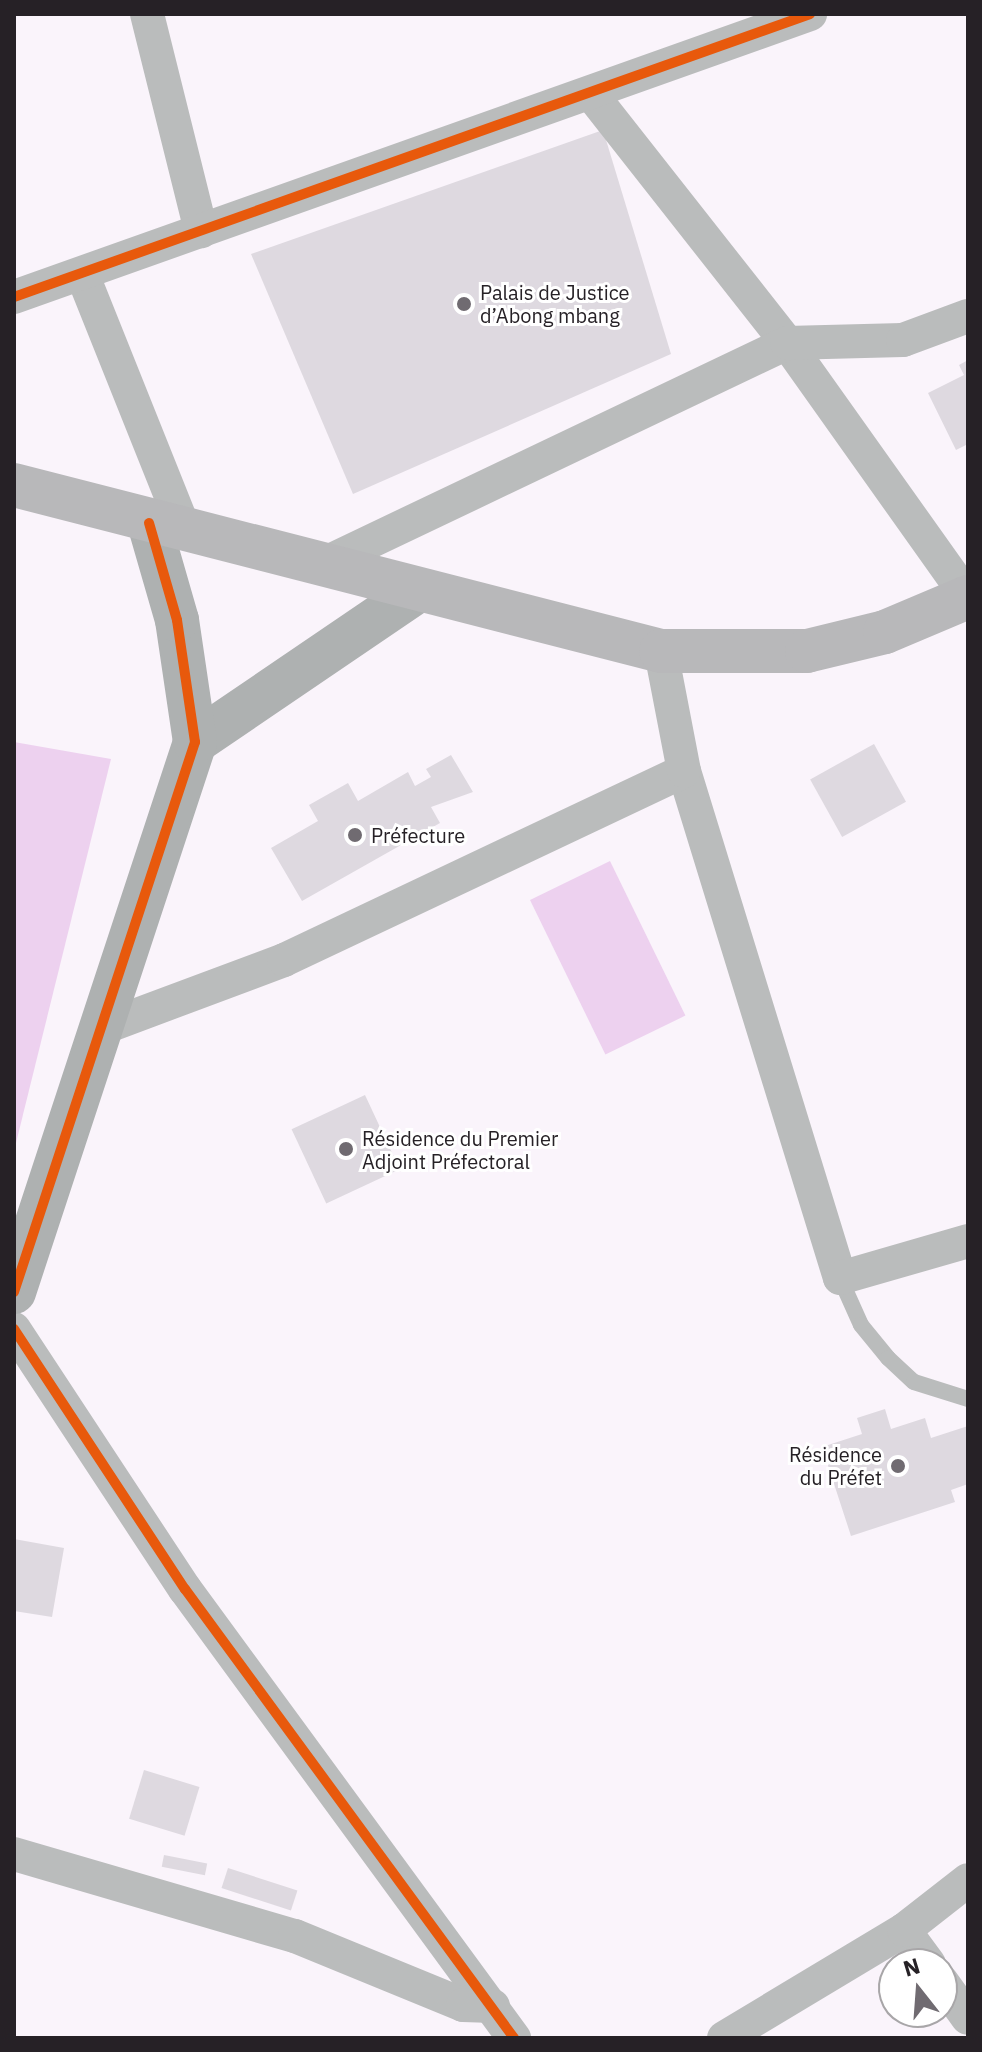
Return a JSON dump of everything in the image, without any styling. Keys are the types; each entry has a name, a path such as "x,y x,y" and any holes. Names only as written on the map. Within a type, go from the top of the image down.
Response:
{"highway":[{"path":"14,485 414,593 661,651 807,651 885,632 968,598"}],"street":[{"path":"147,14 201,231"},
{"path":"14,297 83,276 810,14"},
{"path":"592,95 787,343 968,598"},
{"path":"14,1292 105,1027 195,742 167,527 83,276"},
{"path":"317,567 787,343 903,340 968,316"},
{"path":"195,742 414,593"},
{"path":"661,651 684,771 840,1278 968,1241"},
{"path":"105,1027 284,960 684,771"},
{"path":"14,1329 168,1565 514,2038"},
{"path":"14,1854 295,1936 463,2005 493,2006"},
{"path":"724,2038 904,1930 968,1880"},
{"path":"904,1930 917,1948"}],"lane":[{"path":"840,1278 861,1325 888,1358 914,1382 968,1399"}],"shaded area":[{"path":"14,742 111,759 14,1151"},
{"path":"610,861 685,1016 605,1055 530,900"}],"building":[{"name":"Palais de Justice d’Abong mbang","path":"603,130 671,354 353,494 251,254"},
{"path":"968,360 968,444 956,450 928,393 964,375 959,365"},
{"path":"874,744 906,802 842,837 810,779"},
{"name":"Préfecture","path":"451,755 473,792 431,807 440,823 302,901 271,848 318,821 309,805 348,783 358,801 408,772 415,786 431,777 426,769"},
{"name":"Résidence du Premier Adjoint Préfectoral","path":"365,1095 400,1169 326,1204 292,1129"},
{"name":"Résidence du Préfet","path":"885,1409 891,1429 925,1418 931,1438 968,1426 968,1484 951,1490 955,1502 851,1536 822,1447 862,1434 857,1418"},
{"path":"14,1539 64,1548 52,1617 14,1611"},
{"path":"144,1770 199,1787 185,1836 129,1819"},
{"path":"164,1855 207,1863 205,1875 162,1867"},
{"path":"228,1868 297,1891 291,1911 222,1888"}],"cycle path":[{"path":"14,297 810,14"},
{"path":"14,1292 195,742 177,620 149,523"},
{"path":"14,1329 185,1589 514,2038"}],"place":[{"name":"Palais de Justice d’Abong mbang","path":"464,304"},
{"name":"Préfecture","path":"355,835"},
{"name":"Résidence du Premier Adjoint Préfectoral","path":"346,1149"},
{"name":"Résidence du Préfet","path":"898,1466"}]}
